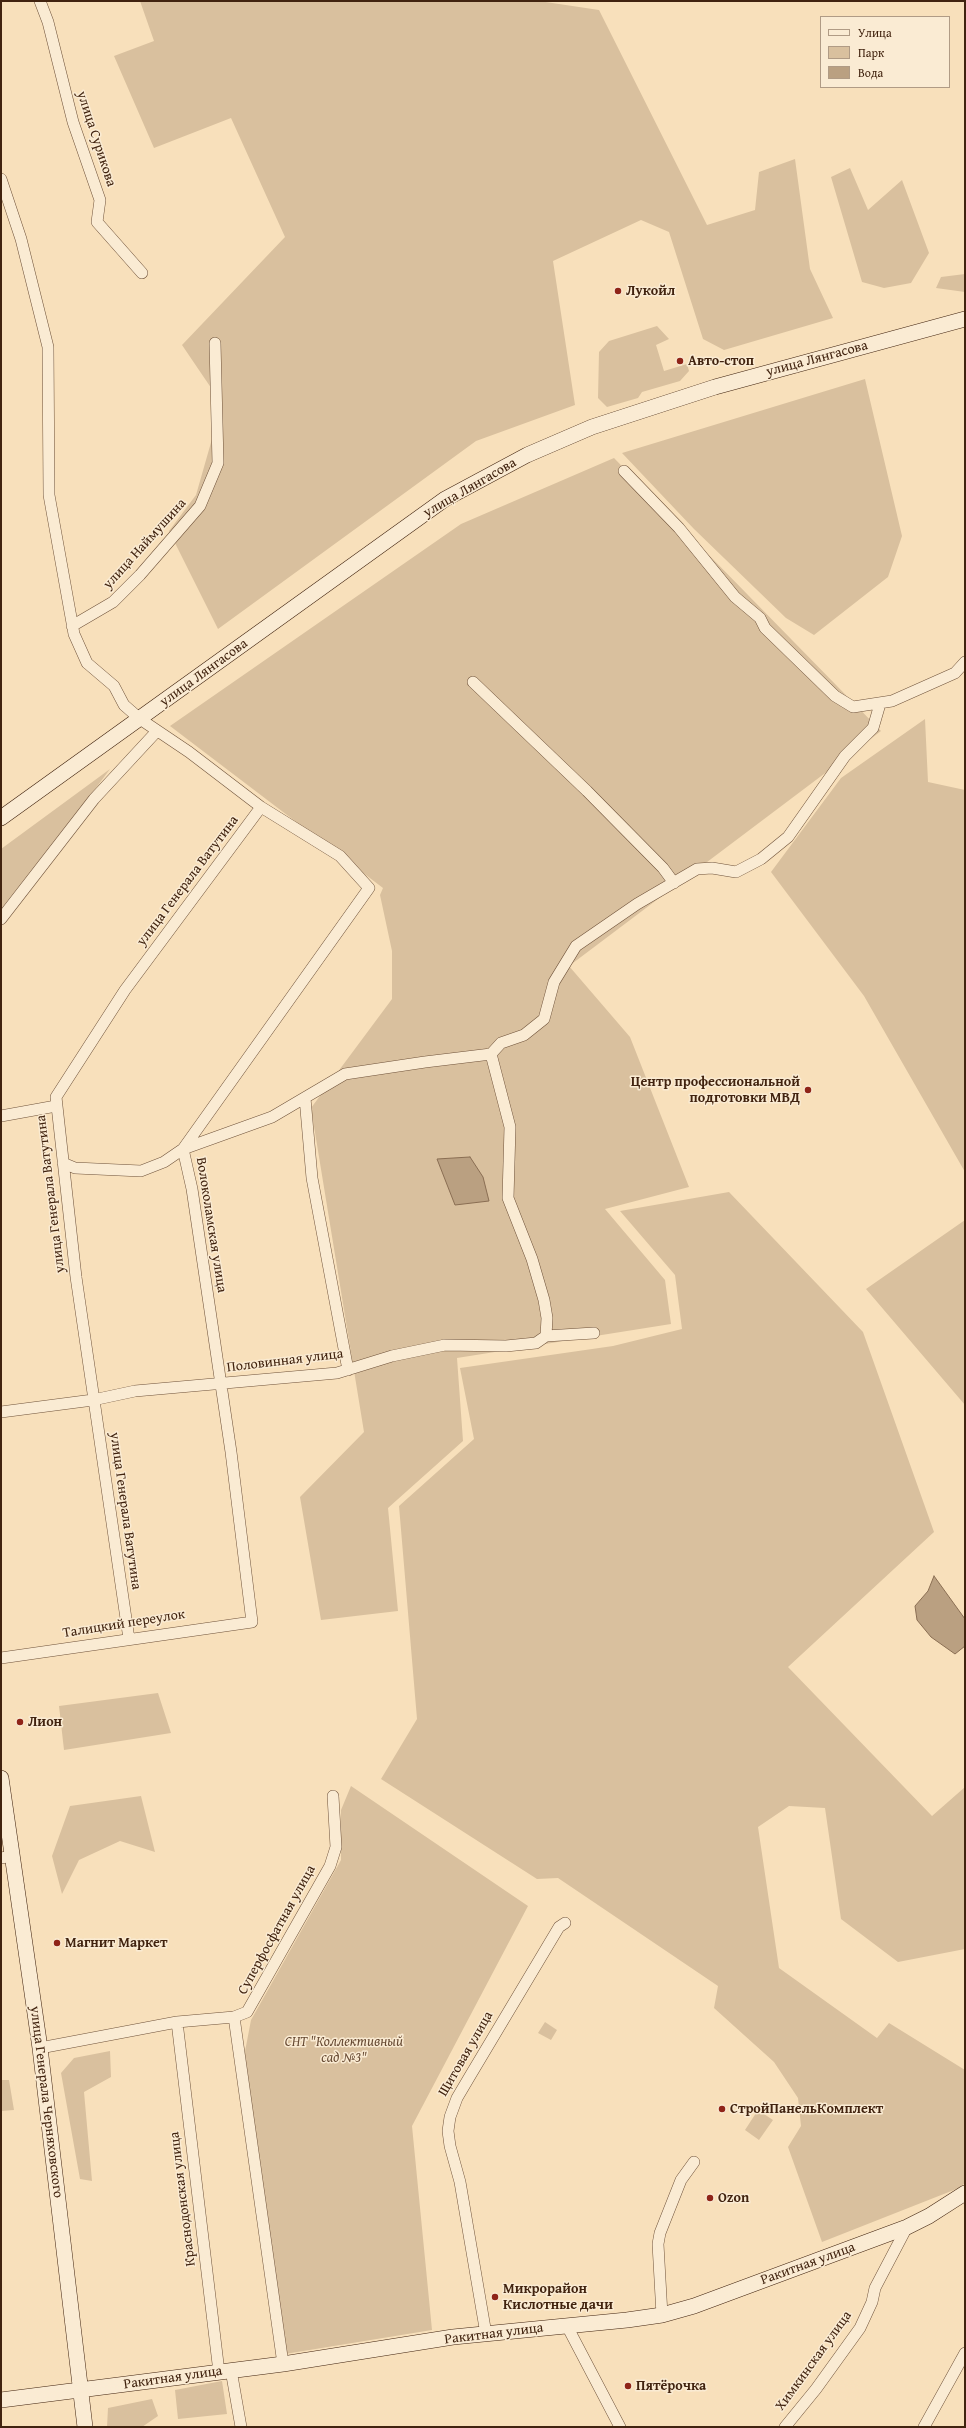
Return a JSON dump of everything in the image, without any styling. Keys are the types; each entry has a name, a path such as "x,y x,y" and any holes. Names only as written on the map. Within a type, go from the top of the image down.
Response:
{"street":[{"name":"улица Сурикова","path":"40,1 48,22 72,122 100,200 97,222 142,273"},
{"path":"1,179 21,239 48,346 49,495 74,634 87,663 114,686 124,705 140,719 189,752 261,807"},
{"name":"улица Лянгасова","path":"1,818 445,499 527,455 592,427 715,387 965,319"},
{"name":"улица Наймушина","path":"72,626 112,602 140,575 200,506 218,463 216,343"},
{"path":"624,471 679,528 735,597 760,618 765,628 835,696 853,707 880,704 955,672 965,662"},
{"path":"473,682 588,791 663,868 674,883"},
{"path":"63,1163 75,1168 140,1171 164,1162 183,1149 272,1117 346,1074 491,1054 501,1043 524,1035 544,1019 554,982 576,946 637,904 697,869 712,868 736,872 761,859 788,837 845,756 873,728 880,704"},
{"path":"1,919 94,799 157,731"},
{"name":"Волоколамская улица","path":"252,1622 231,1452 219,1384 192,1189 183,1149 369,888 340,856 261,807"},
{"name":"улица Генерала Ватутина","path":"129,1639 76,1277 56,1097 125,990 261,807"},
{"path":"491,1054 510,1127 508,1198 532,1259 544,1300 547,1318 546,1336"},
{"path":"305,1098 312,1178 348,1370"},
{"path":"1,1116 56,1106"},
{"name":"Половинная улица","path":"1,1412 93,1400 135,1391 336,1373 392,1356 445,1345 506,1346 536,1343 546,1336 594,1333"},
{"name":"Талицкий переулок","path":"1,1658 252,1622"},
{"name":"улица Генерала Черняховского","path":"1,1778 7,1857 40,2048 85,2427"},
{"name":"Суперфосфатная улица","path":"40,2048 177,2022 242,2015 252,2006 330,1866 336,1847 333,1796"},
{"name":"Щитовая улица","path":"486,2334 460,2182 450,2146 448,2131 450,2117 466,2081 559,1927 565,1923"},
{"path":"234,2017 283,2364"},
{"name":"Краснодонская улица","path":"177,2022 225,2371 241,2427"},
{"path":"662,2315 658,2244 660,2233 681,2180 694,2162"},
{"name":"Ракитная улица","path":"1,2400 283,2364 486,2334 662,2315 694,2306 908,2227 929,2216 965,2193"},
{"name":"Химкинская улица","path":"785,2427 860,2328 872,2302 875,2288 908,2227"},
{"path":"567,2326 620,2427"},
{"path":"924,2427 965,2353"}],"green space":[{"path":"140,1 539,1 599,10 707,225 755,210 759,172 795,159 810,269 833,318 724,350 703,339 669,232 641,220 553,261 575,405 476,441 218,629 169,531 196,495 222,404 182,345 285,237 231,118 154,148 114,56 154,41"},
{"path":"850,168 868,210 902,180 929,253 911,283 884,288 862,282 831,177"},
{"path":"965,274 965,292 936,288 941,277"},
{"path":"657,326 669,339 656,345 664,371 687,364 689,371 680,381 642,392 638,398 607,407 598,398 599,352 609,341"},
{"path":"865,379 902,536 888,577 814,635 786,618 694,529 622,453"},
{"path":"614,458 881,731 569,966 630,1037 689,1187 605,1209 665,1280 671,1324 457,1358 463,1441 388,1508 398,1611 321,1620 300,1497 364,1432 311,1108 392,999 392,951 380,895 383,888 170,726 461,524"},
{"path":"925,719 928,782 965,790 965,1172 864,996 771,872 841,778"},
{"path":"110,769 1,916 1,849"},
{"path":"729,1192 863,1332 934,1532 788,1667 932,1816 965,1787 965,1949 898,1962 841,1919 825,1808 789,1806 758,1827 779,1968 877,2038 889,2023 965,2070 965,2183 959,2188 822,2242 788,2147 801,2126 798,2098 774,2062 714,2008 718,1986 558,1878 537,1879 381,1779 417,1719 399,1506 474,1439 460,1368 613,1346 682,1329 675,1275 620,1211"},
{"path":"965,1220 965,1405 866,1289"},
{"path":"158,1693 171,1733 64,1750 59,1706"},
{"name":"СНТ \"Коллективный сад №3\"","path":"351,1786 528,1906 412,2126 432,2330 285,2354 243,2062 251,2020 341,1860 341,1810"},
{"path":"141,1796 155,1852 120,1841 79,1860 62,1894 52,1856 70,1806"},
{"path":"545,2022 557,2030 551,2040 538,2033"},
{"path":"110,2051 111,2077 84,2092 92,2181 80,2179 61,2073 74,2058"},
{"path":"1,2080 9,2080 14,2110 1,2111"},
{"path":"758,2110 773,2120 759,2140 745,2130"},
{"path":"222,2381 227,2414 178,2419 175,2390"},
{"path":"152,2399 158,2416 142,2427 107,2427 108,2408"}],"water":[{"path":"470,1157 483,1177 489,1201 455,1205 437,1159"},
{"path":"934,1576 965,1619 965,1646 955,1654 931,1637 917,1620 915,1606 928,1591"}],"place":[{"name":"Лукойл","path":"618,291"},
{"name":"Авто-стоп","path":"680,361"},
{"name":"Центр профессиональной подготовки МВД","path":"808,1090"},
{"name":"Лион","path":"20,1722"},
{"name":"Магнит Маркет","path":"57,1943"},
{"name":"СтройПанельКомплект","path":"722,2109"},
{"name":"Ozon","path":"710,2198"},
{"name":"Микрорайон Кислотные дачи","path":"495,2297"},
{"name":"Пятёрочка","path":"628,2386"}]}
